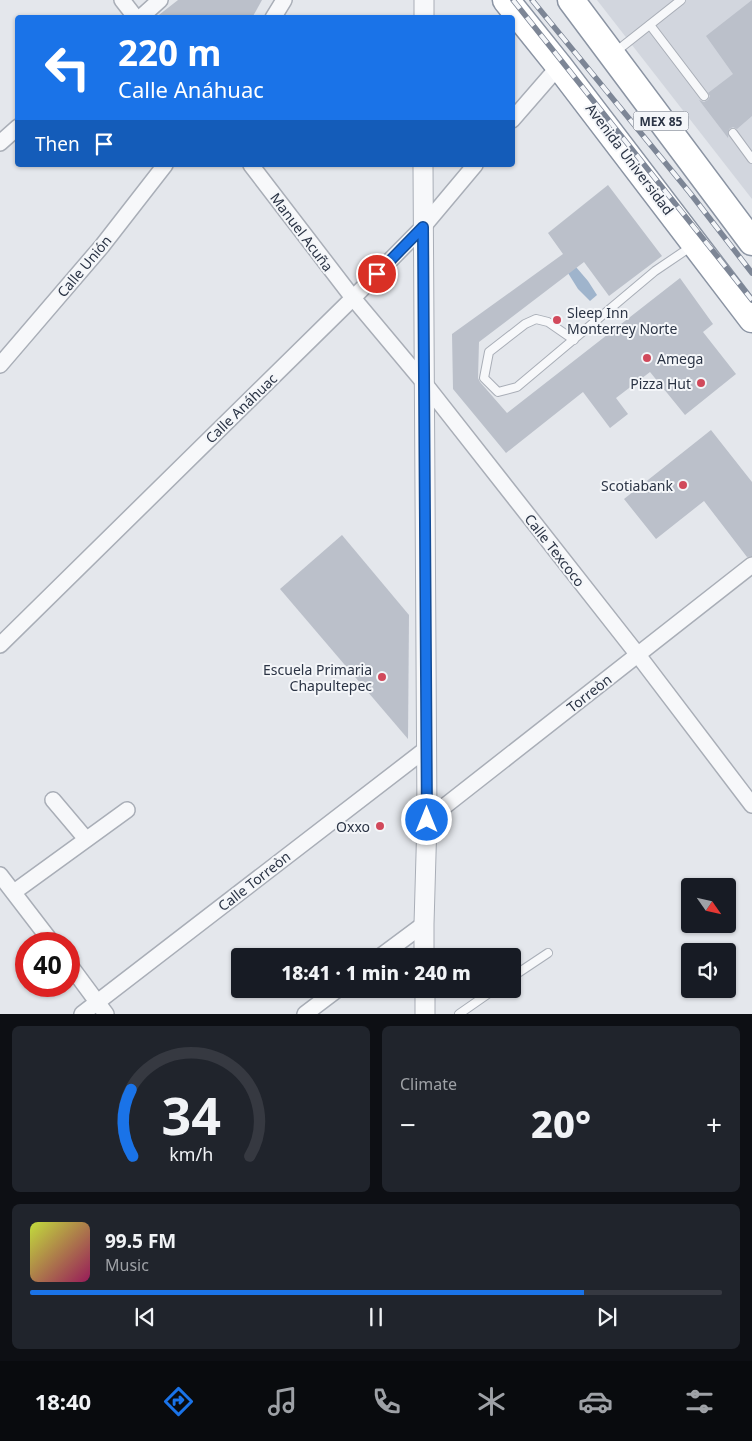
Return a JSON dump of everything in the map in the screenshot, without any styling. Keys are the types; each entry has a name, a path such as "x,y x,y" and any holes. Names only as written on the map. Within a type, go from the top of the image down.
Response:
{"highway":[{"name":"Avenida Universidad","path":"506,0 559,66 752,319"},
{"name":"MEX 85","path":"571,0 752,242"}],"street":[{"path":"122,0 135,15"},
{"path":"142,15 160,0"},
{"path":"275,15 284,0"},
{"path":"424,0 424,15"},
{"path":"515,117 559,66"},
{"path":"0,143 15,130"},
{"name":"Calle Unión","path":"0,365 102,246 163,167"},
{"name":"Manuel Acuña","path":"253,167 353,298"},
{"path":"423,167 427,820 424,948"},
{"name":"Calle Anáhuac","path":"0,644 353,298 423,227 473,167"},
{"name":"Calle Texcoco","path":"353,298 425,384 638,655 752,805"},
{"name":"Torreòn","path":"427,820 752,565"},
{"name":"Calle Torreòn","path":"82,1014 102,1008 426,748"},
{"path":"53,800 86,839"},
{"path":"14,892 126,810"},
{"path":"0,875 44,932"},
{"path":"392,948 424,924"},
{"path":"80,979 102,1008"},
{"path":"311,1012 327,998"},
{"path":"425,998 426,1014"}],"lane":[{"path":"612,54 681,0"},
{"path":"650,25 704,96"},
{"path":"733,133 752,159"},
{"path":"574,340 548,322 536,318 525,324 489,352 484,378 498,392 517,387 574,340 655,271 695,244"},
{"path":"521,971 548,953"},
{"path":"458,1014 482,998"}],"shaded area":[{"path":"597,0 752,0 752,199"}],"water":[{"path":"576,267 597,295 590,301 578,289 568,273"}],"building":[{"path":"178,0 262,0 254,15 159,15"},
{"path":"752,0 752,116 737,129 733,127 729,129 728,138 699,100 704,102 708,100 710,96 708,93 733,74 706,36"},
{"path":"608,185 662,256 609,296 584,262 479,342 478,378 480,382 507,413 680,278 713,324 703,332 736,374 685,415 650,372 616,398 628,414 610,428 583,392 506,453 453,389 452,334 563,254 548,233"},
{"name":"Scotiabank","path":"711,430 752,482 752,556 747,557 704,501 656,539 624,499"},
{"name":"Escuela Primaria Chapultepec","path":"342,535 409,615 408,739 280,589"}],"railway":[{"path":"513,0 752,300"},
{"path":"532,0 690,193 752,273"}],"place":[{"name":"Sleep Inn Monterrey Norte","path":"557,320"},
{"name":"Amega","path":"647,358"},
{"name":"Pizza Hut","path":"701,383"},
{"name":"Scotiabank","path":"683,485"},
{"name":"Escuela Primaria Chapultepec","path":"382,677"},
{"name":"Oxxo","path":"380,826"}],"route":[{"path":"377,274 423,227 427,820"}]}
